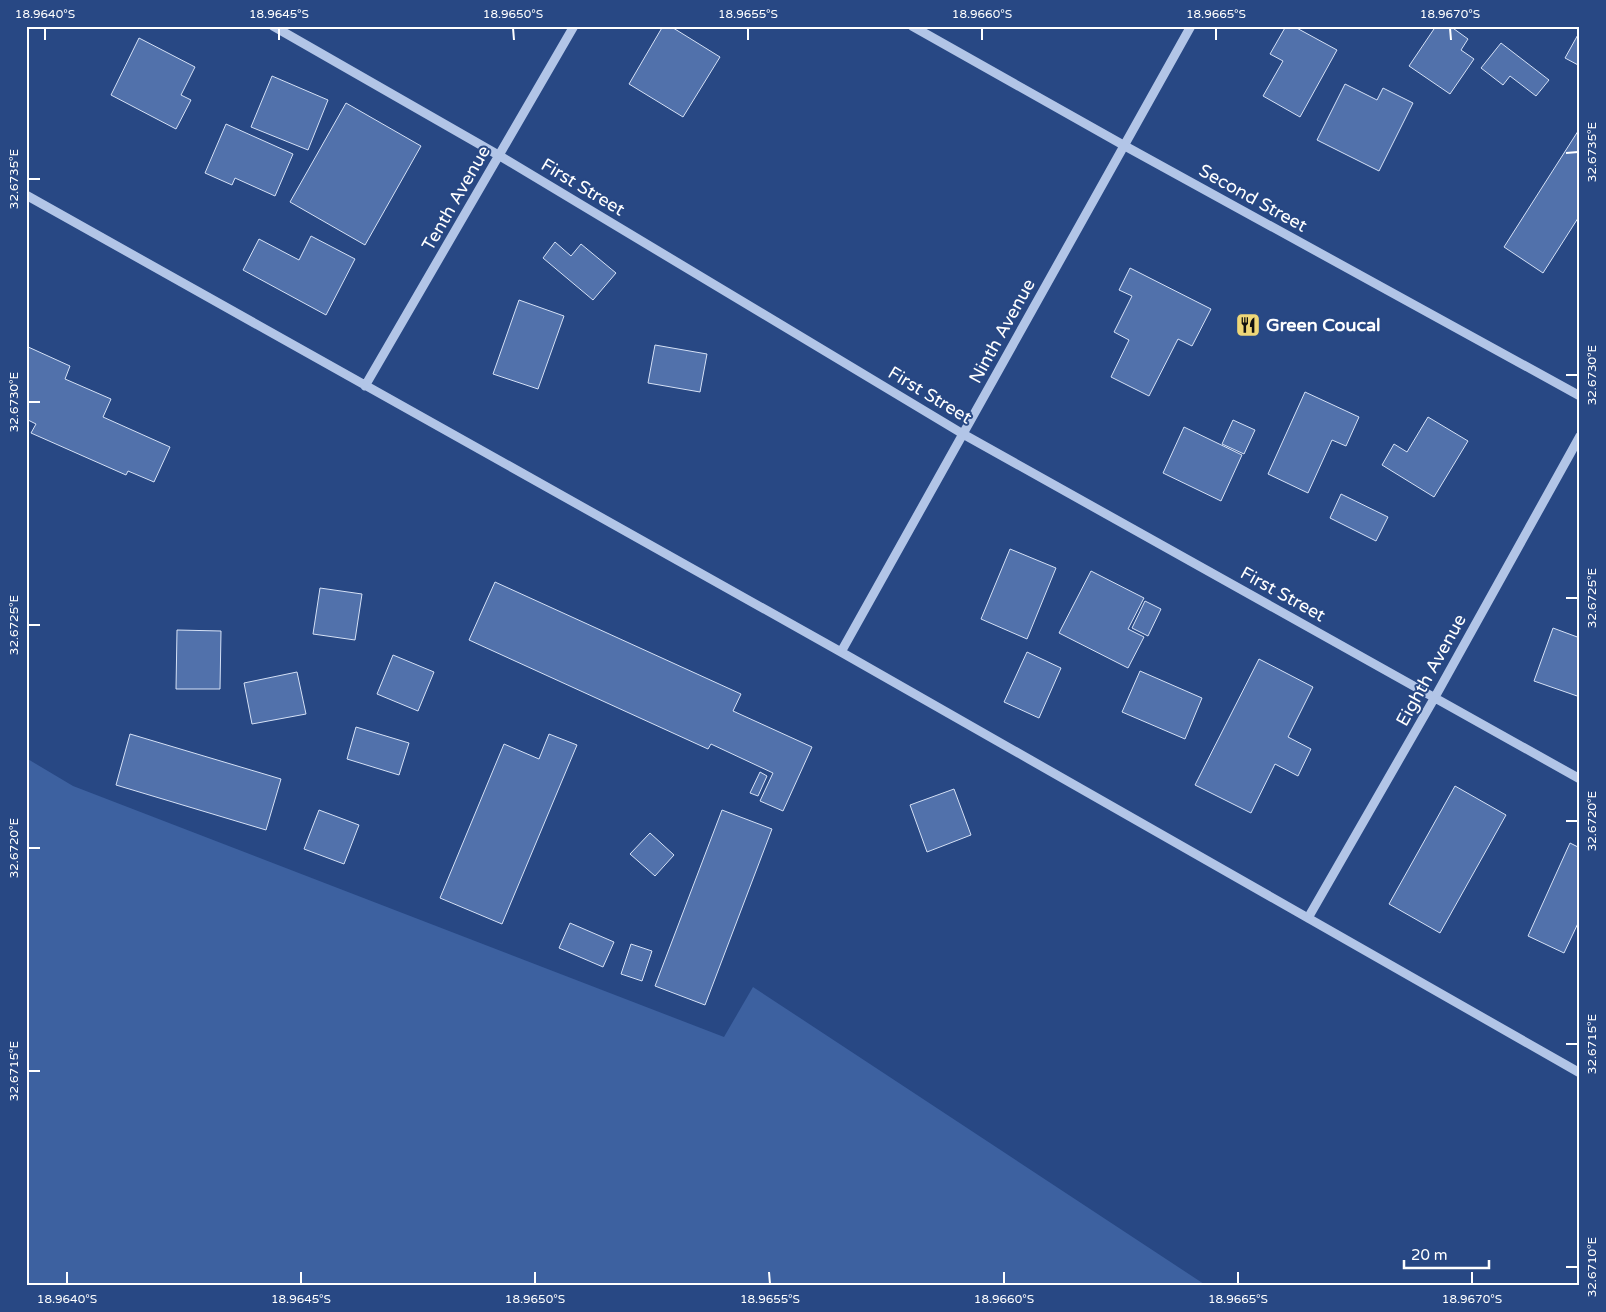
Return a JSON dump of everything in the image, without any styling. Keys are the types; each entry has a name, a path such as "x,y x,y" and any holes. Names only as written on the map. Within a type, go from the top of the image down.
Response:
{"street":[{"name":"First Street","path":"273,26 500,156 963,434 1580,779"},
{"name":"Tenth Avenue","path":"366,386 574,26"},
{"name":"Second Street","path":"912,26 1125,146 1580,396"},
{"name":"Ninth Avenue","path":"841,652 1191,26"},
{"path":"26,195 841,652 1580,1073"},
{"name":"Eighth Avenue","path":"1308,918 1580,436"}],"shaded area":[{"path":"26,758 73,786 724,1037 753,987 1207,1286 26,1286"}],"building":[{"path":"663,26 670,26 720,57 683,117 629,84"},
{"path":"1286,26 1293,26 1337,50 1300,117 1263,96 1283,61 1270,54"},
{"path":"1436,26 1450,26 1468,39 1461,50 1474,59 1450,94 1409,66"},
{"path":"1580,31 1580,66 1565,58"},
{"path":"139,38 195,67 181,95 191,100 176,129 111,95"},
{"path":"1501,43 1549,80 1536,96 1510,76 1503,85 1481,68"},
{"path":"272,76 328,100 308,150 251,127"},
{"path":"1345,84 1377,100 1383,88 1413,103 1379,171 1317,140"},
{"path":"346,103 421,146 365,245 290,202"},
{"path":"226,124 293,154 275,196 235,178 232,185 205,173"},
{"path":"1580,128 1580,215 1543,273 1504,247"},
{"path":"311,236 355,259 326,315 243,270 259,239 299,260"},
{"path":"555,242 571,256 581,244 616,273 593,300 543,258"},
{"path":"1130,268 1211,309 1192,346 1178,339 1149,396 1111,377 1129,340 1114,332 1132,296 1119,290"},
{"path":"519,300 564,316 538,389 493,374"},
{"path":"655,345 707,354 700,392 648,383"},
{"path":"26,346 70,366 65,379 111,399 103,417 170,447 154,482 128,471 126,475 31,433 36,424 26,419"},
{"path":"1305,392 1359,417 1346,446 1332,440 1308,493 1268,474"},
{"path":"1428,417 1468,441 1434,497 1382,465 1394,444 1407,452"},
{"path":"1233,420 1255,430 1244,454 1222,444"},
{"path":"1184,427 1242,455 1221,501 1163,473"},
{"path":"1341,494 1388,517 1376,541 1330,518"},
{"path":"1010,549 1056,568 1027,639 981,619"},
{"path":"1091,571 1144,598 1128,629 1144,637 1128,668 1059,633"},
{"path":"495,582 741,694 733,711 812,747 783,811 760,801 773,773 711,744 708,749 469,640"},
{"path":"320,588 362,594 355,640 313,634"},
{"path":"1145,601 1161,609 1148,636 1132,628"},
{"path":"1553,628 1580,638 1580,697 1534,681"},
{"path":"177,630 221,631 220,689 176,689"},
{"path":"1027,652 1061,668 1039,718 1004,702"},
{"path":"393,655 434,672 418,711 377,694"},
{"path":"1259,659 1313,687 1288,737 1311,749 1298,776 1275,764 1251,813 1195,785"},
{"path":"1140,671 1202,698 1185,739 1122,712"},
{"path":"297,672 306,714 252,724 244,683"},
{"path":"356,727 409,743 399,775 347,759"},
{"path":"130,734 281,779 266,830 116,785"},
{"path":"549,734 577,745 502,924 440,898 504,744 539,759"},
{"path":"760,772 767,776 758,796 750,793"},
{"path":"1455,786 1506,815 1440,933 1389,904"},
{"path":"954,789 971,835 927,852 910,805"},
{"path":"319,810 359,825 344,864 304,849"},
{"path":"722,810 772,829 705,1005 655,986"},
{"path":"650,833 674,855 655,876 630,854"},
{"path":"1570,843 1580,848 1580,919 1564,953 1528,936"},
{"path":"570,923 614,942 603,967 559,948"},
{"path":"631,944 652,951 642,981 621,974"}],"place":[{"name":"Green Coucal","path":"1248,325"}]}
